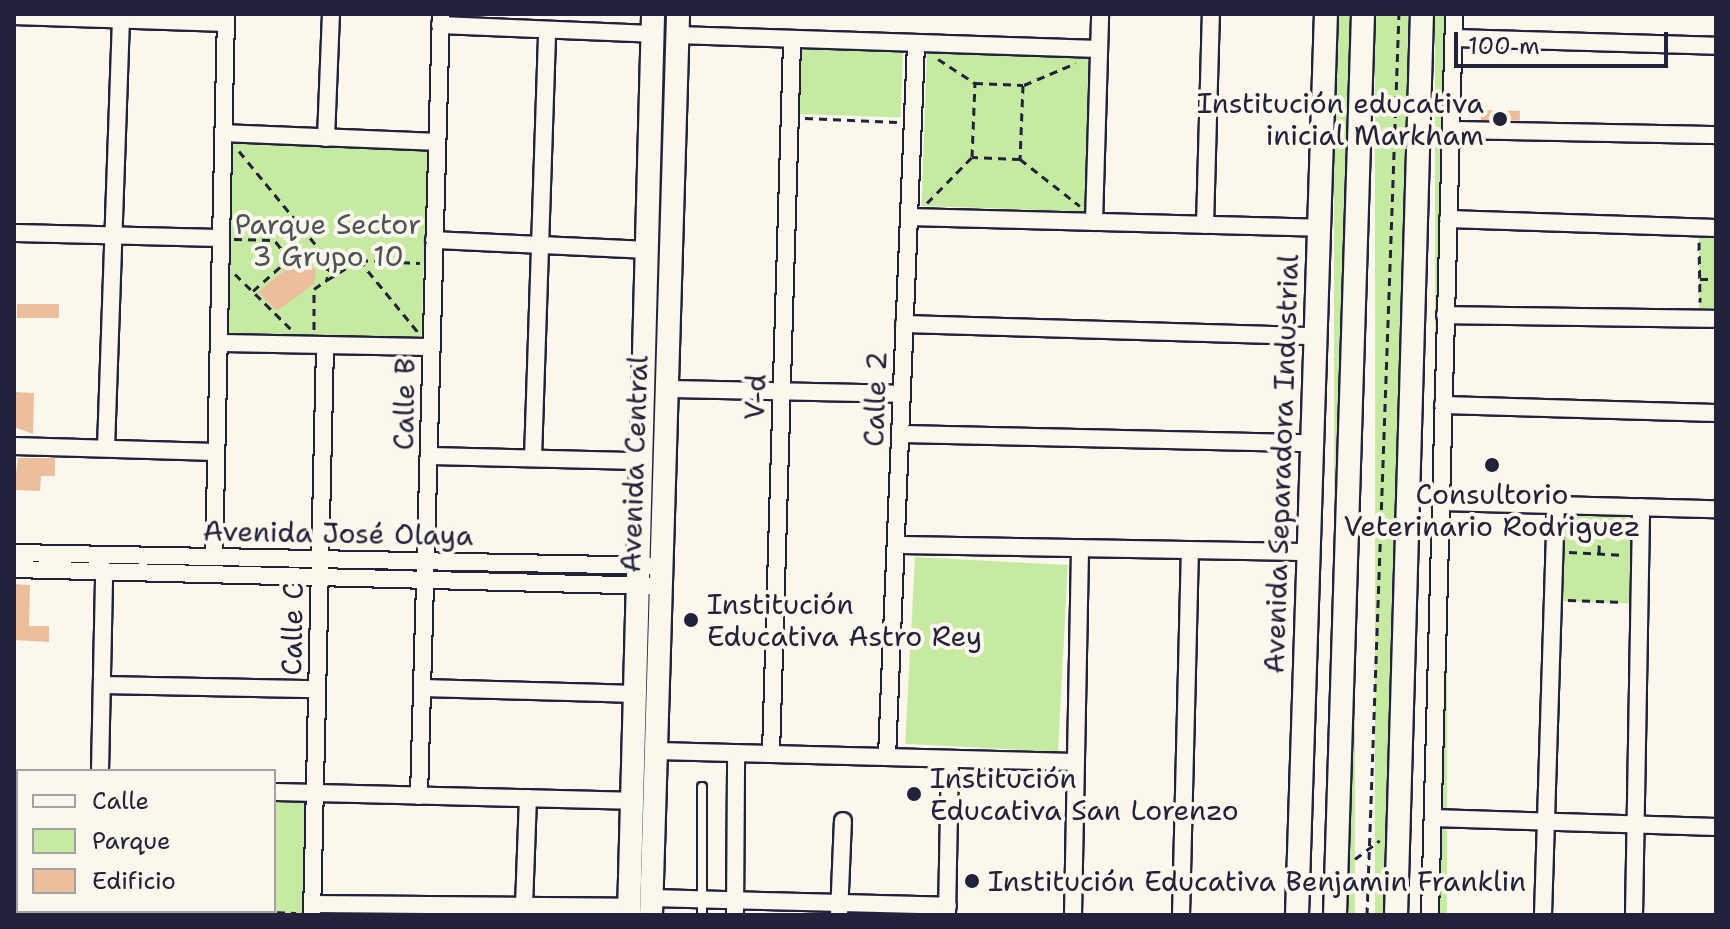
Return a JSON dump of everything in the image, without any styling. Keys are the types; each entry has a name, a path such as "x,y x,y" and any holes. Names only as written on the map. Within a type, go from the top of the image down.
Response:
{"street":[{"path":"326,138 331,14"},
{"path":"1088,215 1100,14"},
{"path":"1205,225 1211,14"},
{"name":"Avenida Separadora Industrial","path":"1297,915 1326,14"},
{"path":"1335,915 1363,14"},
{"path":"1396,915 1422,14"},
{"path":"1430,915 1454,14"},
{"path":"14,16 121,20 226,18 223,133 229,242 219,343 214,557"},
{"path":"106,448 121,20"},
{"path":"440,20 547,30 652,24"},
{"name":"Calle B","path":"419,796 429,456 426,341 440,20"},
{"name":"Avenida Central","path":"651,907 656,751 650,575 641,461 652,24"},
{"path":"677,25 792,41 923,48 1099,49"},
{"name":"Avenida Central","path":"629,911 635,694 650,575 667,389 677,25"},
{"path":"533,458 547,30"},
{"path":"1454,38 1716,46"},
{"name":"V-d","path":"771,754 792,41"},
{"name":"Calle 2","path":"887,757 912,123 923,48"},
{"path":"1451,130 1716,135"},
{"path":"223,133 437,142"},
{"path":"909,217 1088,215 1205,225 1319,228"},
{"path":"1448,219 1716,228"},
{"path":"14,233 229,242"},
{"path":"429,245 540,245 646,250"},
{"path":"1445,315 1708,319"},
{"path":"904,324 1315,336"},
{"path":"219,343 321,339 426,341"},
{"name":"Calle C","path":"312,911 320,559 321,339"},
{"path":"667,389 902,394"},
{"path":"1443,405 1716,413"},
{"path":"900,434 1312,443"},
{"path":"14,446 216,452"},
{"path":"429,456 641,461"},
{"path":"1440,502 1716,509"},
{"path":"1543,915 1556,505"},
{"path":"1634,915 1641,507"},
{"path":"896,545 1308,552"},
{"path":"1073,915 1080,548"},
{"path":"1181,915 1190,550"},
{"name":"Avenida José Olaya","path":"14,553 426,561 650,575"},
{"name":"Avenida José Olaya","path":"14,569 425,581 650,575"},
{"path":"100,769 104,572"},
{"path":"102,685 317,689"},
{"path":"422,688 635,694"},
{"path":"656,751 1076,762"},
{"path":"735,908 736,753"},
{"path":"651,907 948,910 950,759"},
{"path":"276,792 632,801"},
{"path":"524,906 528,798"},
{"path":"1433,818 1716,827"},
{"path":"840,909 843,821"},
{"path":"312,911 524,906 629,911"}],"lane":[{"path":"702,787 702,907"}],"path":[{"path":"1367,915 1399,14"},
{"path":"923,48 945,54"},
{"path":"923,48 929,68"},
{"path":"923,48 975,83 1023,85 1087,59 1055,57"},
{"path":"909,217 972,157 975,83"},
{"path":"1020,159 1023,85"},
{"path":"789,118 912,123"},
{"path":"235,146 251,147"},
{"path":"235,146 235,162"},
{"path":"235,146 320,250"},
{"path":"972,157 1020,159 1088,215"},
{"path":"925,189 925,204"},
{"path":"1084,194 1088,215"},
{"path":"925,204 941,205"},
{"path":"234,208 229,242 274,240"},
{"path":"1067,208 1088,215"},
{"path":"233,224 302,228"},
{"path":"253,291 289,259 263,225"},
{"path":"1697,227 1699,279 1708,319"},
{"path":"422,278 429,245"},
{"path":"332,259 423,263"},
{"path":"232,260 232,286"},
{"path":"359,260 426,341"},
{"path":"282,332 321,339 314,289 359,260"},
{"path":"327,280 328,263"},
{"path":"232,271 295,333"},
{"path":"1699,279 1716,279"},
{"path":"422,322 426,341"},
{"path":"406,336 426,341"},
{"path":"1588,514 1601,514 1599,553"},
{"path":"1561,564 1561,552 1632,555 1632,542"},
{"path":"1560,588 1560,600 1631,603 1631,587"},
{"path":"1336,875 1369,847 1399,828"},
{"path":"276,911 312,911"}],"green space":[{"path":"1334,14 1355,14 1355,915 1334,915"},
{"path":"1375,14 1410,14 1410,915 1375,915"},
{"path":"1435,14 1447,14 1447,915 1435,915"},
{"path":"799,47 903,51 901,118 797,114"},
{"path":"927,49 1090,55 1084,212 922,206"},
{"name":"Parque Sector 3 Grupo 10","path":"232,142 428,149 421,340 225,333"},
{"path":"1699,231 1716,231 1716,316 1699,316"},
{"path":"1561,512 1634,515 1631,603 1558,601"},
{"path":"915,557 1068,565 1058,752 905,744"},
{"path":"276,800 304,800 304,915 210,915 276,913"}],"building":[{"path":"1481,110 1520,111 1520,121 1481,120"},
{"path":"302,256 316,271 314,284 277,311 258,292"},
{"path":"17,304 59,304 59,318 17,318"},
{"path":"15,392 34,393 33,434 14,427"},
{"path":"18,458 55,458 55,476 41,476 40,491 14,490"},
{"path":"14,584 30,585 29,626 49,626 49,642 14,640"}],"place":[{"name":"Institución educativa inicial Markham","path":"1500,119"},
{"name":"Consultorio Veterinario Rodriguez","path":"1492,465"},
{"name":"Institución Educativa Astro Rey","path":"691,620"},
{"name":"Institución Educativa San Lorenzo","path":"914,794"},
{"name":"Institución Educativa Benjamin Franklin","path":"972,881"}]}
